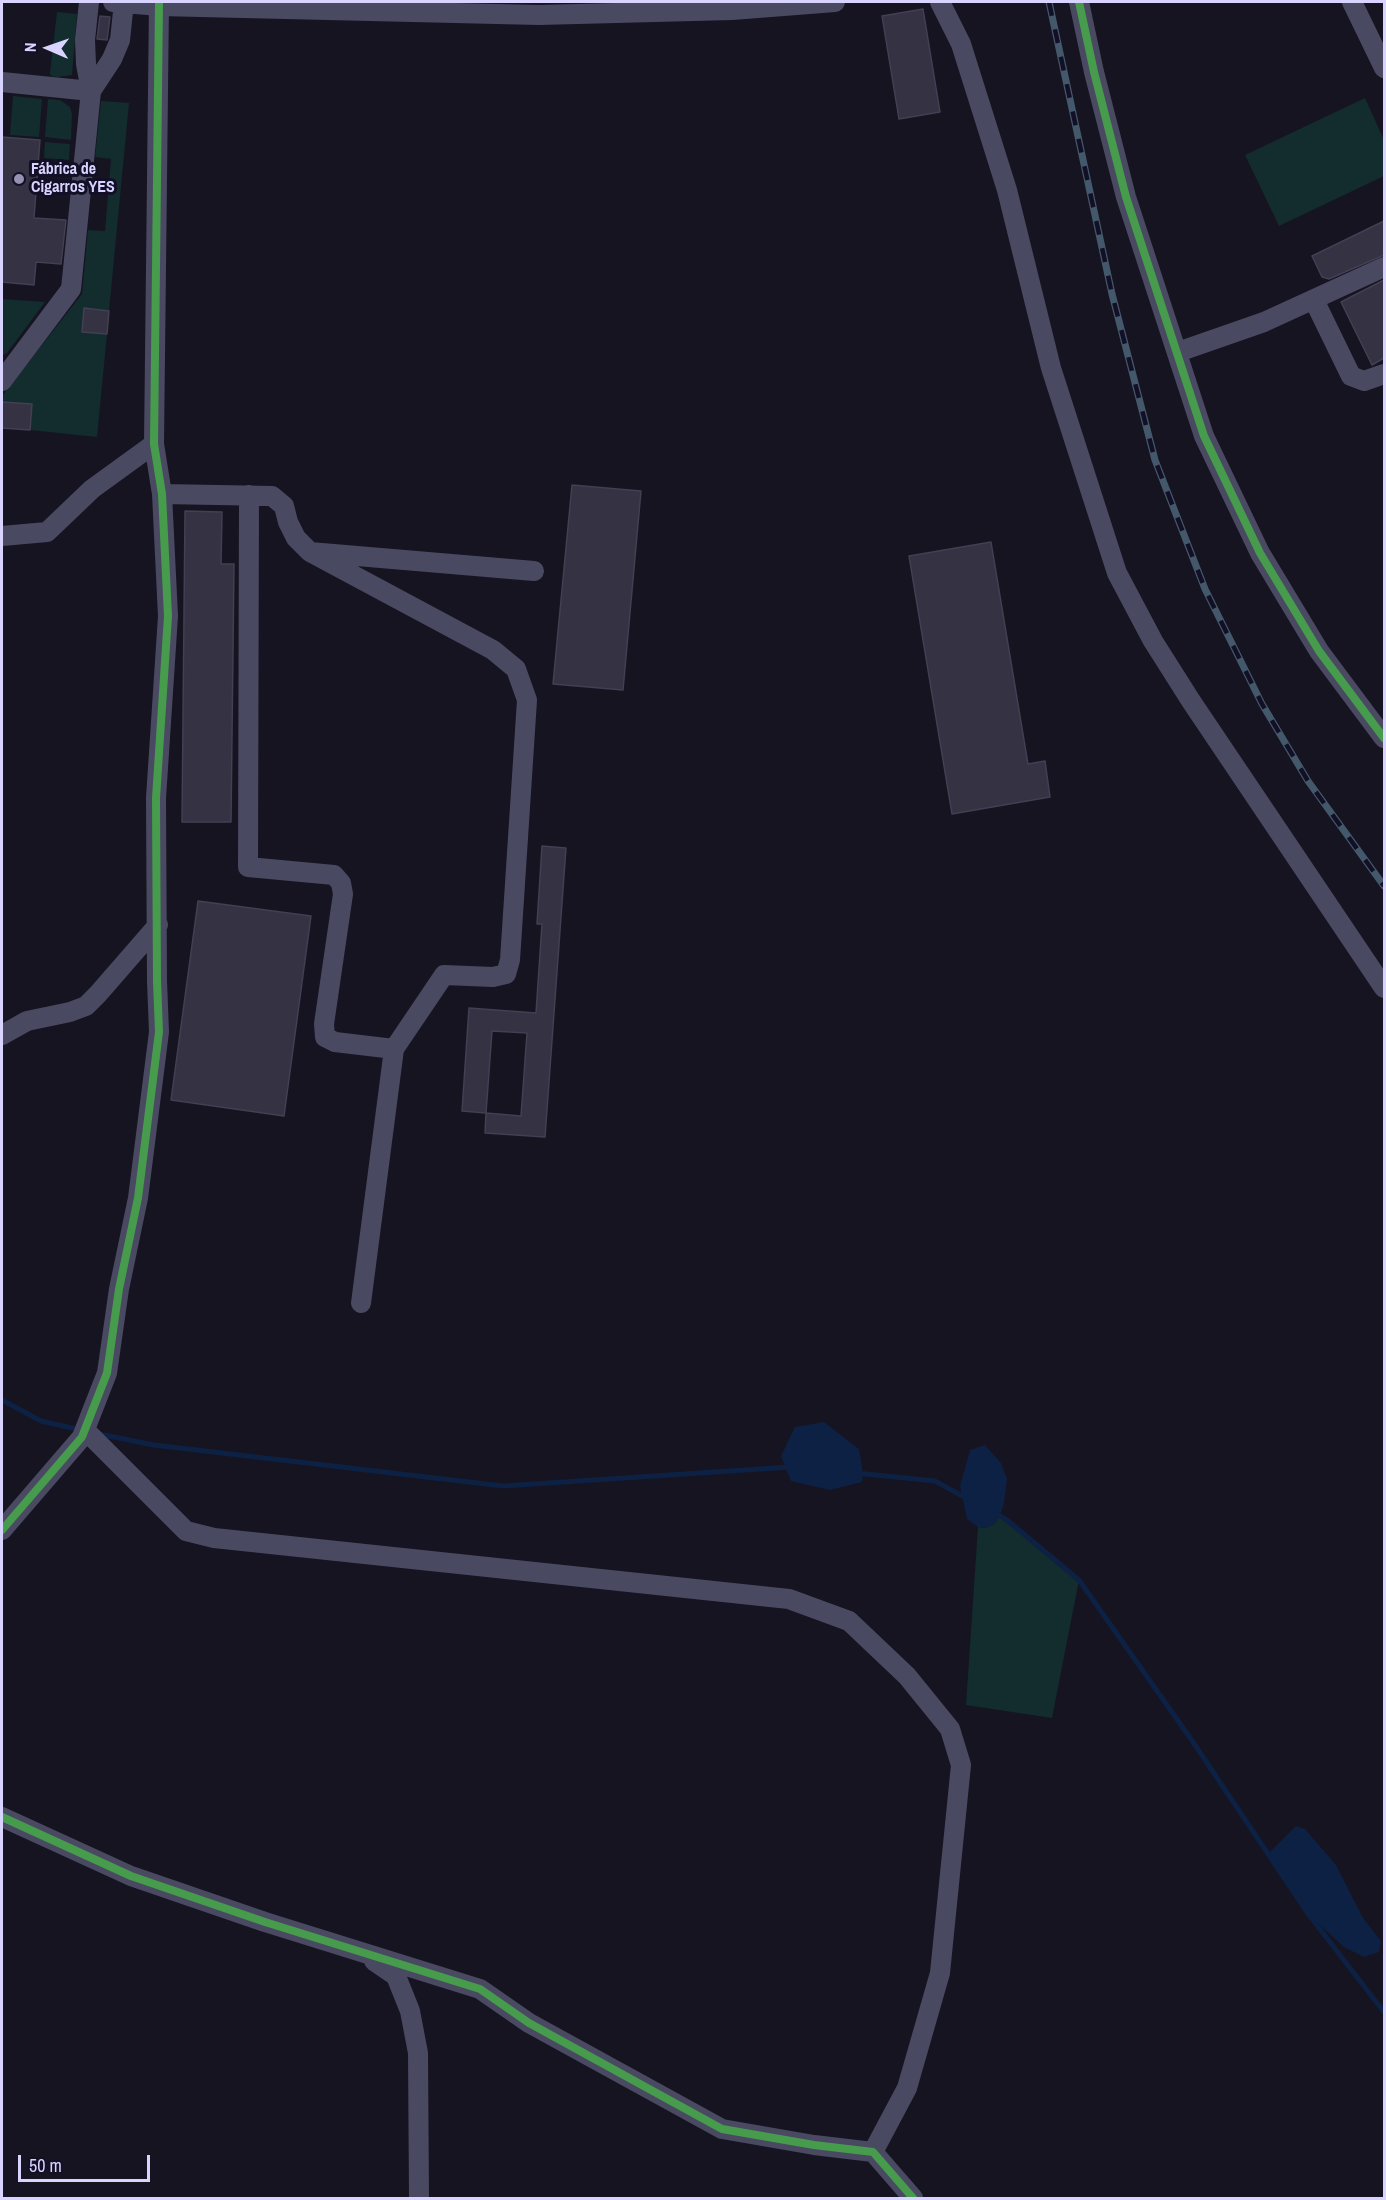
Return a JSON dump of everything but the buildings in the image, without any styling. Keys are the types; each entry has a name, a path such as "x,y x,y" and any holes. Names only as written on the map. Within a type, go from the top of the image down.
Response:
{"street":[{"path":"2,381 71,289 91,91 86,64 85,40 89,2"},
{"path":"91,91 112,59 120,40 120,2 539,15 732,10 835,2"},
{"path":"940,2 961,44 1007,190 1051,368 1117,573 1153,641 1191,701 1384,988"},
{"path":"1079,2 1094,72 1126,197 1204,436 1260,553 1319,651 1384,738"},
{"path":"1352,2 1384,68"},
{"path":"2,1530 86,1431 107,1373 119,1289 139,1187 159,1032 156,798 168,616 162,494 154,444 159,4"},
{"path":"2,82 91,91"},
{"path":"1178,352 1264,322 1384,267"},
{"path":"1314,300 1352,376 1364,381 1384,374"},
{"path":"2,536 47,532 92,489 154,444"},
{"path":"162,494 272,496 284,506 288,522 296,538 310,552 493,650 516,669 527,700 510,960 506,974 493,977 444,975 394,1048 361,1303"},
{"path":"249,495 248,867 334,875 341,883 343,894 324,1024 325,1037 335,1042 394,1048"},
{"path":"310,552 534,571"},
{"path":"2,1035 27,1021 70,1012 86,1006 158,925"},
{"path":"86,1431 186,1531 214,1538 789,1599 849,1621 907,1676 950,1729 961,1766 940,1973 908,2088 873,2152"},
{"path":"2,1817 130,1876 265,1922 480,1989 529,2023 722,2129 814,2145 873,2152 913,2199"},
{"path":"356,1949 396,1977 410,2011 418,2053 419,2199"}],"green space":[{"path":"57,12 77,14 72,75 57,77 51,76 50,73"},
{"path":"13,96 42,99 39,137 10,135"},
{"path":"1365,98 1384,140 1384,176 1279,226 1245,155"},
{"path":"48,99 60,100 70,107 71,140 45,137"},
{"path":"101,101 129,103 109,311 85,308 82,332 107,334 97,437 30,430 32,405 2,402 2,396 82,294 88,230 105,231 111,159 95,157"},
{"path":"45,142 70,144 69,160 44,158"},
{"path":"2,299 45,302 7,353 3,355"},
{"path":"1000,1516 1079,1580 1052,1718 966,1705 978,1527 986,1528 994,1524"}],"water":[{"path":"824,1422 859,1449 862,1482 830,1490 791,1481 781,1456 795,1427"},
{"path":"985,1445 1001,1463 1007,1479 1000,1516 994,1524 986,1528 978,1527 967,1519 960,1486 970,1450"},
{"path":"1296,1826 1305,1829 1336,1865 1363,1918 1381,1941 1379,1952 1364,1957 1344,1947 1309,1915 1268,1854"}],"waterway":[{"path":"2,1400 41,1421 81,1430"},
{"path":"99,1434 154,1445 503,1486 790,1467"},
{"path":"856,1473 935,1481 968,1499"},
{"path":"995,1513 1007,1520 1079,1580 1193,1742 1309,1915 1384,2012"}],"railway":[{"path":"1049,2 1112,294 1155,460 1205,589 1262,704 1308,781 1384,886"}],"cycle path":[{"path":"2,1530 82,1437 107,1373 119,1289 138,1198 159,1032 156,798 168,616 162,494 154,444 159,2"},
{"path":"1079,2 1094,72 1126,197 1204,436 1260,553 1319,651 1384,738"},
{"path":"2,1817 131,1876 265,1922 480,1989 529,2023 722,2129 814,2145 873,2152 913,2198"}],"place":[{"name":"Fábrica de Cigarros YES","path":"19,179"}]}
